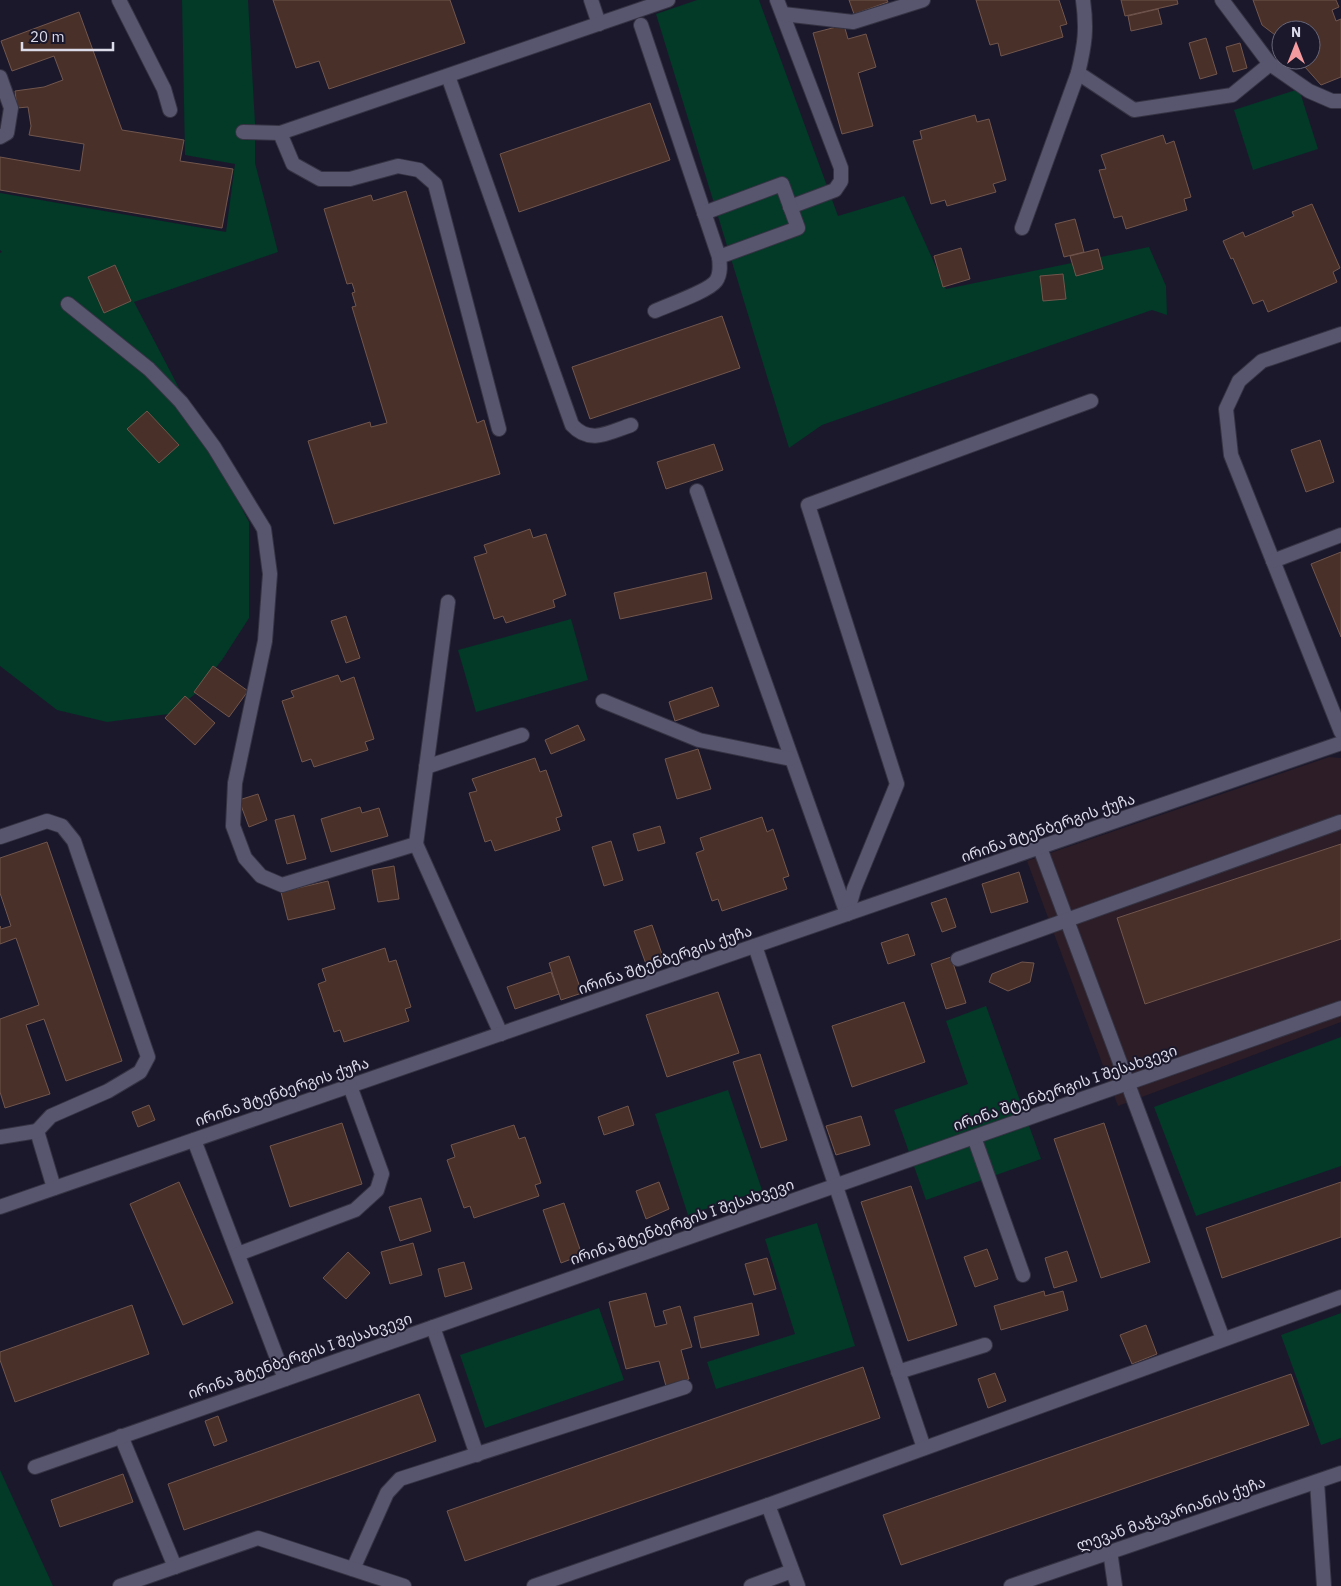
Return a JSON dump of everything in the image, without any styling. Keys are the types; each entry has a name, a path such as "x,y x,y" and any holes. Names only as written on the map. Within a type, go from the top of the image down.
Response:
{"street":[{"path":"119,0 164,89 170,110"},
{"path":"591,0 599,24"},
{"path":"243,132 280,133 668,0"},
{"path":"778,0 841,168 841,181 835,190 790,207"},
{"path":"782,14 853,22 923,0"},
{"path":"1022,228 1078,73 1084,50 1087,24 1083,0"},
{"path":"1222,0 1270,64 1308,91 1332,102 1341,102"},
{"path":"640,25 719,257 720,270 716,281 705,289 654,311"},
{"path":"1078,73 1134,110 1232,95 1270,64"},
{"path":"448,76 572,425 579,433 588,436 598,436 631,425"},
{"path":"0,77 11,108 7,133 0,137"},
{"path":"280,133 293,164 320,179 350,179 398,166 419,170 434,184 499,429"},
{"path":"704,213 782,184 798,228 719,257"},
{"path":"68,304 149,369 181,402 214,447 264,529 270,574 265,641 235,783 233,826 245,858 261,876 282,885 416,844"},
{"path":"1341,334 1262,361 1239,381 1226,409 1231,455 1341,732"},
{"path":"846,914 854,889 896,784 808,505 1091,401"},
{"path":"697,491 846,914"},
{"path":"1272,561 1341,535"},
{"path":"448,602 416,844 501,1034"},
{"path":"603,701 699,740 791,759"},
{"path":"426,767 522,735"},
{"name":"ირინა შტენბერგის ქუჩა","path":"0,1206 1341,744"},
{"path":"0,837 47,822 62,826 74,841 148,1057 140,1072 108,1091 50,1116 37,1131 0,1137"},
{"path":"958,959 1340,822"},
{"path":"1040,848 1223,1339"},
{"path":"754,946 924,1448"},
{"name":"ირინა შტენბერგის I შესახვევი","path":"35,1467 1341,1008"},
{"path":"238,1254 355,1210 377,1190 382,1174 350,1086"},
{"path":"37,1131 54,1188"},
{"path":"974,1137 1023,1275"},
{"path":"194,1140 285,1379"},
{"path":"534,1586 768,1504 1341,1297"},
{"path":"433,1327 476,1454"},
{"path":"898,1372 985,1345"},
{"path":"354,1569 387,1493 400,1479 685,1387"},
{"path":"121,1436 175,1567"},
{"name":"ლევან მაჭავარიანის ქუჩა","path":"1011,1586 1341,1473"},
{"path":"1317,1482 1324,1586"},
{"path":"768,1504 798,1586"},
{"path":"120,1586 258,1538 404,1586"},
{"path":"1110,1551 1115,1586"},
{"path":"751,1586 792,1571"}],"shaded area":[{"path":"1329,757 1341,758 1341,1022 1118,1106 1027,861"}],"green space":[{"path":"182,0 248,0 255,123 255,163 278,252 134,302 249,522 249,618 222,660 194,695 169,714 107,722 57,710 0,666 0,253 2,252 0,250 0,193 226,232 235,164 185,155"},
{"path":"697,0 759,0 838,216 904,196 946,289 1149,247 1166,286 1167,315 1152,310 822,425 789,448 656,14"},
{"path":"1299,89 1318,149 1253,170 1234,110"},
{"path":"571,619 588,680 476,712 458,650"},
{"path":"986,1006 1041,1159 926,1200 894,1110 968,1084 946,1021"},
{"path":"1341,1037 1341,1166 1196,1216 1154,1107"},
{"path":"728,1090 762,1190 688,1215 655,1114"},
{"path":"817,1223 855,1346 716,1389 707,1362 795,1334 765,1239"},
{"path":"599,1308 624,1380 485,1428 460,1355"},
{"path":"1341,1313 1341,1438 1321,1445 1281,1335"},
{"path":"0,1470 53,1586 0,1586"}],"building":[{"path":"273,0 450,0 465,43 329,89 319,61 296,68"},
{"path":"849,0 887,0 888,2 854,14"},
{"path":"976,0 1059,0 1067,24 1060,26 1063,37 1001,56 998,43 990,45"},
{"path":"1121,0 1177,0 1178,4 1125,16"},
{"path":"1253,0 1336,0 1339,7 1332,10 1336,21 1341,19 1341,77 1321,85 1308,70 1321,70 1321,20 1271,20 1271,32 1262,25"},
{"path":"1158,9 1162,24 1131,31 1128,16"},
{"path":"79,12 122,130 184,140 180,161 233,169 222,228 0,190 0,157 80,171 84,144 29,135 31,126 28,107 17,108 15,91 44,87 63,80 54,56 12,71 1,41"},
{"path":"844,25 848,39 866,34 876,67 858,73 873,126 842,134 813,33"},
{"path":"1206,38 1217,74 1200,79 1189,43"},
{"path":"1240,43 1247,68 1233,72 1226,47"},
{"path":"650,103 670,160 519,212 500,154"},
{"path":"975,115 977,122 989,119 1006,180 993,184 996,192 947,206 945,200 931,204 913,141 922,139 920,131"},
{"path":"1163,135 1166,144 1174,141 1191,197 1184,199 1187,210 1126,229 1122,216 1114,218 1099,170 1106,169 1101,155"},
{"path":"406,191 477,423 484,420 500,474 334,524 308,441 370,422 371,427 387,423 352,307 356,306 352,293 355,292 352,283 347,284 324,209 371,195 373,201"},
{"path":"1312,204 1340,268 1333,272 1337,282 1268,312 1263,300 1253,304 1233,258 1231,259 1223,241 1243,232 1245,237 1294,216 1292,212"},
{"path":"1075,219 1084,252 1064,257 1055,224"},
{"path":"961,248 970,279 943,287 934,256"},
{"path":"1098,249 1103,269 1076,276 1070,256"},
{"path":"115,265 131,301 104,313 88,277"},
{"path":"1063,274 1066,299 1043,301 1040,276"},
{"path":"722,316 740,368 590,419 572,367"},
{"path":"147,411 179,445 159,463 127,429"},
{"path":"1320,440 1334,482 1306,492 1291,450"},
{"path":"714,444 723,470 666,489 657,462"},
{"path":"530,529 533,538 546,534 566,595 553,600 555,607 506,623 503,616 494,619 474,557 487,553 484,545"},
{"path":"1341,552 1341,637 1311,564"},
{"path":"706,572 712,599 620,619 614,593"},
{"path":"346,616 360,658 346,663 331,621"},
{"path":"213,666 248,691 229,717 194,692"},
{"path":"338,675 341,682 354,677 374,739 365,742 368,750 314,767 311,759 302,762 282,701 294,697 291,691"},
{"path":"712,687 719,706 675,721 669,702"},
{"path":"185,696 215,723 195,745 165,718"},
{"path":"578,725 585,740 551,754 545,740"},
{"path":"698,749 711,789 677,799 665,759"},
{"path":"535,758 540,772 546,770 562,816 556,818 560,830 495,851 491,840 485,842 469,793 477,791 472,779"},
{"path":"258,794 267,820 249,827 239,800"},
{"path":"360,807 362,813 379,808 388,836 331,852 321,819"},
{"path":"294,815 306,859 287,864 275,820"},
{"path":"762,817 767,832 773,829 789,876 783,878 787,889 722,911 718,899 712,901 696,853 704,850 700,838"},
{"path":"660,826 665,843 638,851 633,834"},
{"path":"611,841 623,880 604,886 592,847"},
{"path":"47,842 122,1061 66,1081 44,1019 26,1025 50,1094 5,1108 0,1092 0,1019 39,1005 16,938 0,944 0,926 1,929 11,926 0,893 0,858"},
{"path":"1341,844 1341,939 1145,1004 1117,918"},
{"path":"394,866 399,899 378,902 372,870"},
{"path":"1019,872 1028,902 991,913 982,884"},
{"path":"328,881 335,909 288,920 281,892"},
{"path":"946,898 956,927 942,932 931,903"},
{"path":"652,925 663,957 646,964 634,931"},
{"path":"908,934 915,955 888,964 881,943"},
{"path":"385,948 389,962 396,960 411,1007 405,1009 409,1021 344,1042 340,1030 334,1032 318,984 326,981 322,969"},
{"path":"569,956 582,993 561,1000 549,963"},
{"path":"951,957 966,1003 946,1009 931,964"},
{"path":"1022,962 1034,963 1030,982 1008,991 989,982 992,974"},
{"path":"551,972 559,994 515,1009 507,987"},
{"path":"718,992 739,1053 667,1077 646,1015"},
{"path":"904,1002 925,1062 852,1087 832,1026"},
{"path":"760,1054 787,1140 761,1148 733,1062"},
{"path":"149,1105 155,1120 138,1127 132,1112"},
{"path":"628,1106 634,1125 604,1135 598,1117"},
{"path":"861,1116 870,1145 836,1155 826,1126"},
{"path":"342,1123 362,1184 290,1207 270,1146"},
{"path":"1104,1123 1150,1262 1101,1278 1054,1139"},
{"path":"514,1125 519,1139 525,1137 541,1183 535,1185 539,1196 474,1218 470,1206 464,1208 447,1160 455,1157 451,1145"},
{"path":"179,1182 233,1303 183,1325 130,1204"},
{"path":"659,1182 669,1209 646,1219 636,1191"},
{"path":"1341,1182 1341,1237 1222,1278 1206,1228"},
{"path":"911,1186 957,1325 908,1341 861,1202"},
{"path":"421,1198 431,1231 400,1241 389,1207"},
{"path":"564,1203 582,1255 561,1263 543,1210"},
{"path":"413,1243 422,1275 390,1284 381,1252"},
{"path":"987,1249 998,1279 975,1287 964,1257"},
{"path":"1067,1251 1077,1281 1054,1288 1045,1258"},
{"path":"348,1252 370,1273 346,1299 323,1278"},
{"path":"767,1258 776,1289 754,1295 745,1264"},
{"path":"464,1262 472,1289 445,1297 438,1269"},
{"path":"1044,1291 1045,1296 1063,1291 1068,1310 1001,1330 994,1306"},
{"path":"646,1293 655,1327 667,1324 663,1311 680,1306 692,1347 681,1350 689,1379 666,1386 659,1361 626,1369 609,1302"},
{"path":"752,1303 759,1335 701,1348 694,1317"},
{"path":"132,1305 149,1354 15,1402 0,1360 0,1352"},
{"path":"1146,1325 1157,1354 1132,1364 1120,1335"},
{"path":"863,1367 880,1418 465,1561 447,1511"},
{"path":"995,1373 1006,1401 988,1408 978,1379"},
{"path":"1291,1374 1309,1425 901,1565 883,1515"},
{"path":"419,1394 436,1441 184,1530 168,1484"},
{"path":"218,1416 227,1441 214,1446 205,1421"},
{"path":"123,1474 133,1502 60,1527 51,1500"}]}
